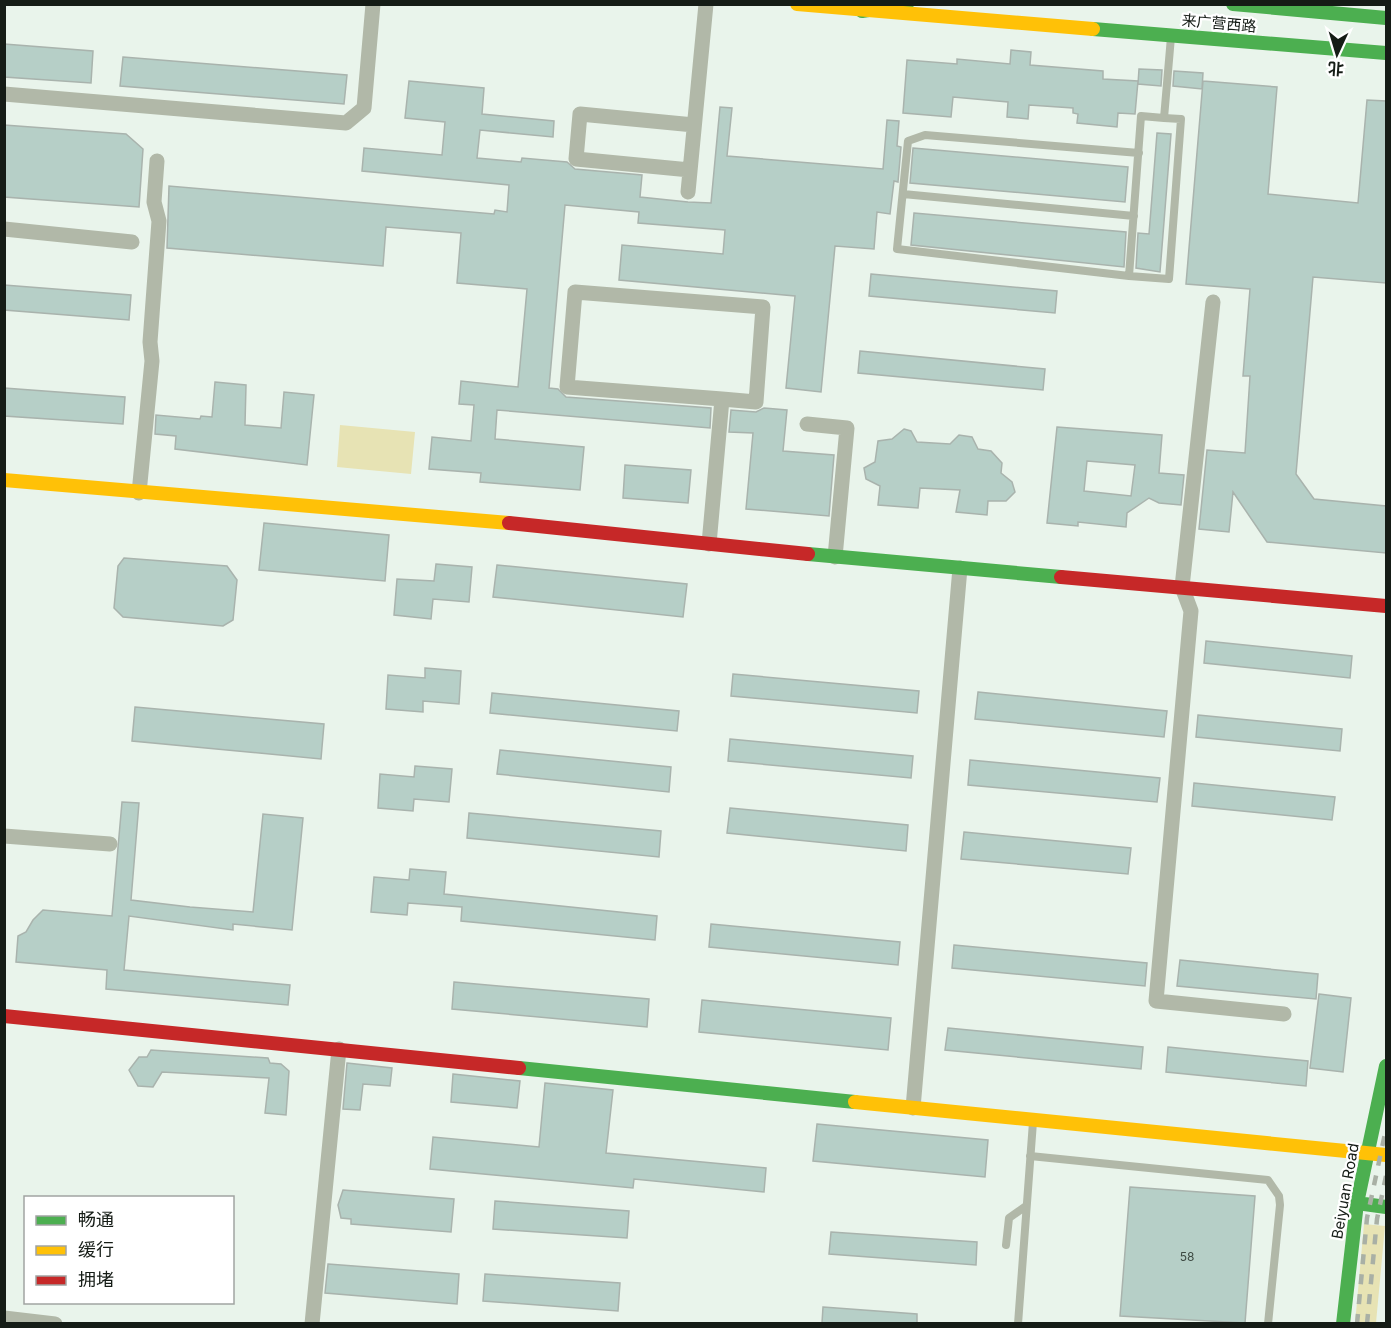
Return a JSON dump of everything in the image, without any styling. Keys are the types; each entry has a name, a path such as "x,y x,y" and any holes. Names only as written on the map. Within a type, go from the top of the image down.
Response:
{"main road":[{"name":"来广营西路","path":"797,4 1386,53"},
{"path":"862,11 907,4"},
{"path":"1233,4 1386,18"},
{"path":"4,480 139,494 501,522 835,557 1386,606"},
{"path":"4,1016 1386,1155"},
{"name":"Beiyuan Road","path":"1343,1323 1357,1203 1384,1086 1386,1066"},
{"path":"1357,1203 1386,1207"}],"street":[{"path":"4,94 346,123 364,108 373,4"},
{"path":"688,192 706,4"},
{"path":"690,170 576,159 580,114 694,125"},
{"path":"139,494 152,361 150,342 159,221 154,202 158,161"},
{"path":"4,230 132,242"},
{"path":"575,292 763,307 756,402 722,399 567,387 575,292"},
{"path":"1213,302 1182,587 1191,611 1156,1001 1284,1014"},
{"path":"710,544 722,399"},
{"path":"807,424 847,428 835,557"},
{"path":"913,1108 960,568"},
{"path":"4,836 110,844"},
{"path":"312,1323 339,1049"},
{"path":"4,1318 56,1323"}],"lane":[{"path":"1164,118 1171,36"},
{"path":"1129,276 1139,153 1141,116 1181,119 1169,279 1129,276 897,249 908,141 925,135 1139,153"},
{"path":"903,194 1134,216"},
{"path":"1018,1323 1033,1120"},
{"path":"1030,1156 1268,1180 1279,1196 1280,1205 1268,1323"},
{"path":"1006,1245 1009,1218 1026,1206"}],"shaded area":[{"path":"340,425 415,432 411,474 337,467"},
{"path":"1364,1224 1385,1226 1376,1323 1355,1324"}],"building":[{"path":"4,44 93,51 91,83 4,77"},
{"path":"1011,50 1031,52 1030,65 1103,71 1103,79 1138,81 1135,114 1118,113 1117,127 1077,123 1078,114 1073,113 1073,108 1029,105 1028,119 1007,117 1008,102 953,97 951,117 903,113 907,60 957,64 957,59 1010,64"},
{"path":"123,57 347,75 344,104 120,86"},
{"path":"1139,69 1162,70 1161,86 1138,84"},
{"path":"1174,71 1203,73 1202,89 1173,86"},
{"path":"409,81 484,88 482,114 554,121 553,137 480,130 477,158 521,162 522,158 567,162 575,169 642,175 640,197 688,202 711,203 720,107 732,108 727,156 883,169 887,120 899,121 897,146 901,147 898,182 894,181 890,214 877,212 874,249 835,246 821,392 786,388 795,296 619,280 622,245 723,254 725,230 638,223 639,212 565,205 549,388 558,389 566,397 711,408 710,428 497,410 495,439 584,447 580,490 480,482 481,473 429,469 432,437 471,441 474,405 459,404 461,381 518,387 527,289 457,283 461,233 386,227 383,266 167,248 169,186 494,214 495,210 507,212 509,185 362,171 364,148 442,155 445,122 405,118"},
{"path":"1203,81 1277,87 1268,194 1358,203 1367,100 1386,101 1386,283 1313,277 1296,474 1314,499 1386,506 1386,553 1267,542 1233,492 1229,532 1199,529 1207,450 1245,453 1250,376 1243,376 1250,289 1186,284"},
{"path":"4,125 126,134 143,149 139,207 4,197"},
{"path":"1157,133 1171,134 1160,272 1136,268 1138,233 1149,234"},
{"path":"913,148 1128,167 1125,202 910,183"},
{"path":"914,213 1126,232 1124,267 911,245"},
{"path":"871,274 1057,291 1055,313 869,296"},
{"path":"4,285 131,295 129,320 4,310"},
{"path":"860,351 1045,369 1043,390 858,373"},
{"path":"215,382 246,385 245,425 281,428 284,392 314,395 307,465 175,449 176,436 155,434 156,415 200,419 201,416 212,417"},
{"path":"4,388 125,397 123,424 4,416"},
{"path":"764,408 787,410 783,451 834,455 829,516 746,509 753,433 729,432 731,410 756,412"},
{"path":"1057,427 1162,435 1159,473 1184,475 1181,505 1159,503 1149,498 1127,513 1126,527 1078,522 1078,526 1047,523","holes":["1087,461 1135,465 1131,496 1084,491"]},
{"path":"904,429 911,431 917,442 950,444 959,435 972,437 978,449 991,451 1002,463 1001,473 1012,482 1015,492 1006,501 988,501 987,515 956,512 960,490 920,488 918,508 878,505 880,486 866,479 864,468 875,462 878,441 892,439"},
{"path":"625,465 691,470 688,503 623,498"},
{"path":"264,523 389,535 385,581 259,570"},
{"path":"124,558 227,566 237,580 233,620 223,626 123,617 114,608 118,566"},
{"path":"436,564 472,567 469,602 433,599 431,619 394,615 397,579 434,581"},
{"path":"497,565 687,584 683,617 493,597"},
{"path":"1206,641 1352,656 1350,678 1204,663"},
{"path":"425,668 461,671 459,704 423,701 423,712 386,709 388,675 425,678"},
{"path":"733,674 919,691 917,713 731,696"},
{"path":"978,692 1167,711 1164,737 975,719"},
{"path":"492,693 679,711 677,731 490,713"},
{"path":"135,707 324,724 321,759 132,741"},
{"path":"1198,715 1342,729 1340,751 1196,737"},
{"path":"730,739 913,756 911,778 728,761"},
{"path":"500,750 671,767 669,792 497,774"},
{"path":"970,760 1160,778 1157,802 968,785"},
{"path":"415,766 452,769 449,802 414,799 413,811 378,808 380,774 414,777"},
{"path":"1194,783 1335,797 1332,820 1192,806"},
{"path":"122,802 139,803 131,900 190,907 253,912 263,814 303,818 292,930 233,924 233,930 129,916 124,970 290,985 288,1005 106,989 107,970 16,962 18,936 26,932 43,910 112,916"},
{"path":"730,808 908,825 906,851 727,833"},
{"path":"469,813 661,831 659,857 467,838"},
{"path":"964,832 1131,848 1128,874 961,859"},
{"path":"410,869 446,872 444,894 657,916 655,940 461,921 462,907 408,903 407,915 371,912 374,877 409,880"},
{"path":"711,924 900,942 898,965 709,947"},
{"path":"954,945 1147,963 1145,986 952,968"},
{"path":"1180,960 1318,974 1316,999 1177,986"},
{"path":"454,982 649,999 647,1027 452,1009"},
{"path":"1319,994 1351,998 1343,1072 1310,1068"},
{"path":"702,1000 891,1018 888,1050 699,1032"},
{"path":"948,1028 1143,1047 1141,1069 945,1050"},
{"path":"1168,1047 1308,1061 1306,1086 1166,1072"},
{"path":"151,1050 268,1058 270,1063 281,1064 289,1071 286,1115 265,1113 269,1078 162,1072 153,1087 138,1086 129,1070 139,1057 147,1057"},
{"path":"347,1063 392,1068 390,1086 363,1084 360,1110 343,1109"},
{"path":"453,1074 520,1081 517,1108 451,1102"},
{"path":"545,1083 613,1090 606,1153 766,1168 764,1192 634,1179 633,1188 430,1169 433,1137 539,1147"},
{"path":"817,1124 988,1140 985,1177 813,1161"},
{"path":"1130,1187 1255,1196 1245,1323 1120,1316"},
{"path":"343,1190 454,1199 451,1232 351,1224 351,1219 341,1218 338,1205"},
{"path":"495,1201 629,1211 627,1238 493,1229"},
{"path":"831,1232 977,1242 976,1265 829,1254"},
{"path":"328,1264 459,1274 457,1304 325,1293"},
{"path":"485,1274 620,1283 618,1311 483,1301"},
{"path":"823,1307 917,1314 917,1323 822,1323"}],"railway":[{"path":"1357,1324 1367,1218 1386,1129"},
{"path":"1367,1324 1377,1219 1386,1176"}],"traffic: fast":[{"path":"862,11 907,4"},
{"path":"1233,4 1386,18"},
{"path":"1093,29 1386,53"},
{"path":"808,554 1061,577"},
{"path":"1343,1324 1357,1203 1386,1066"},
{"path":"519,1068 855,1102"},
{"path":"1357,1203 1386,1207"}],"traffic: slow":[{"path":"797,4 1093,29"},
{"path":"4,480 509,523"},
{"path":"855,1102 1386,1155"}],"traffic: jam":[{"path":"509,523 808,554"},
{"path":"1061,577 1386,606"},
{"path":"4,1016 519,1068"}]}
